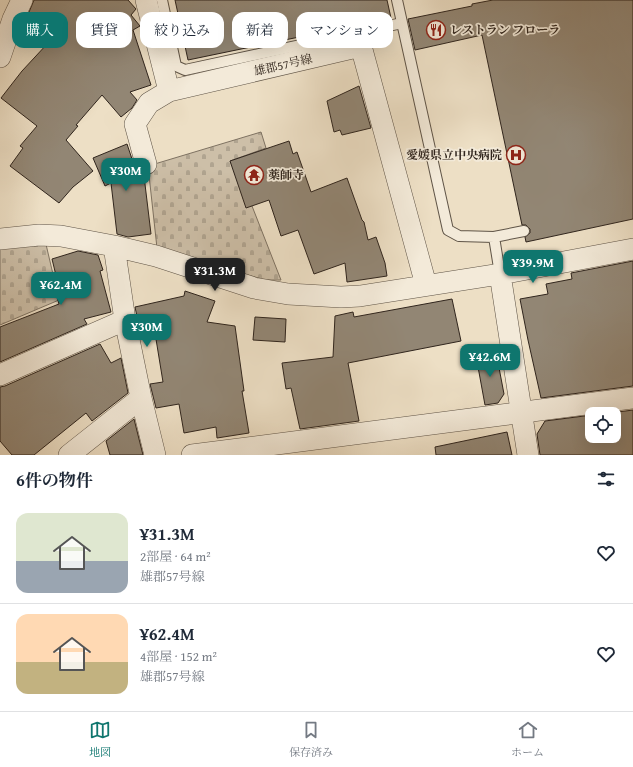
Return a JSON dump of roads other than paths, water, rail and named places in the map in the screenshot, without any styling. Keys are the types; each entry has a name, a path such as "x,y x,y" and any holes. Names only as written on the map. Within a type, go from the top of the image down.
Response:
{"street":[{"path":"0,57 13,19 22,0"},
{"path":"146,0 169,91"},
{"name":"雄郡57号線","path":"146,164 135,124 149,103 169,91 329,48"},
{"path":"361,48 426,285"},
{"path":"0,240 39,235 61,236 156,256 254,288 288,294 341,297 360,296 500,274 633,249"},
{"path":"114,246 125,320 141,398 155,455"},
{"path":"500,274 528,455"},
{"path":"0,375 125,320"},
{"path":"69,455 141,398"},
{"path":"192,455 633,398"}],"lane":[{"path":"162,0 176,66 185,70 313,48"},
{"path":"397,0 448,230 459,236 494,237 524,231"},
{"path":"393,27 402,24"},
{"path":"494,237 500,274"}],"place":[{"name":"レストラン フローラ","path":"436,30"},
{"name":"愛媛県立中央病院","path":"516,155"},
{"name":"薬師寺","path":"254,175"}]}
